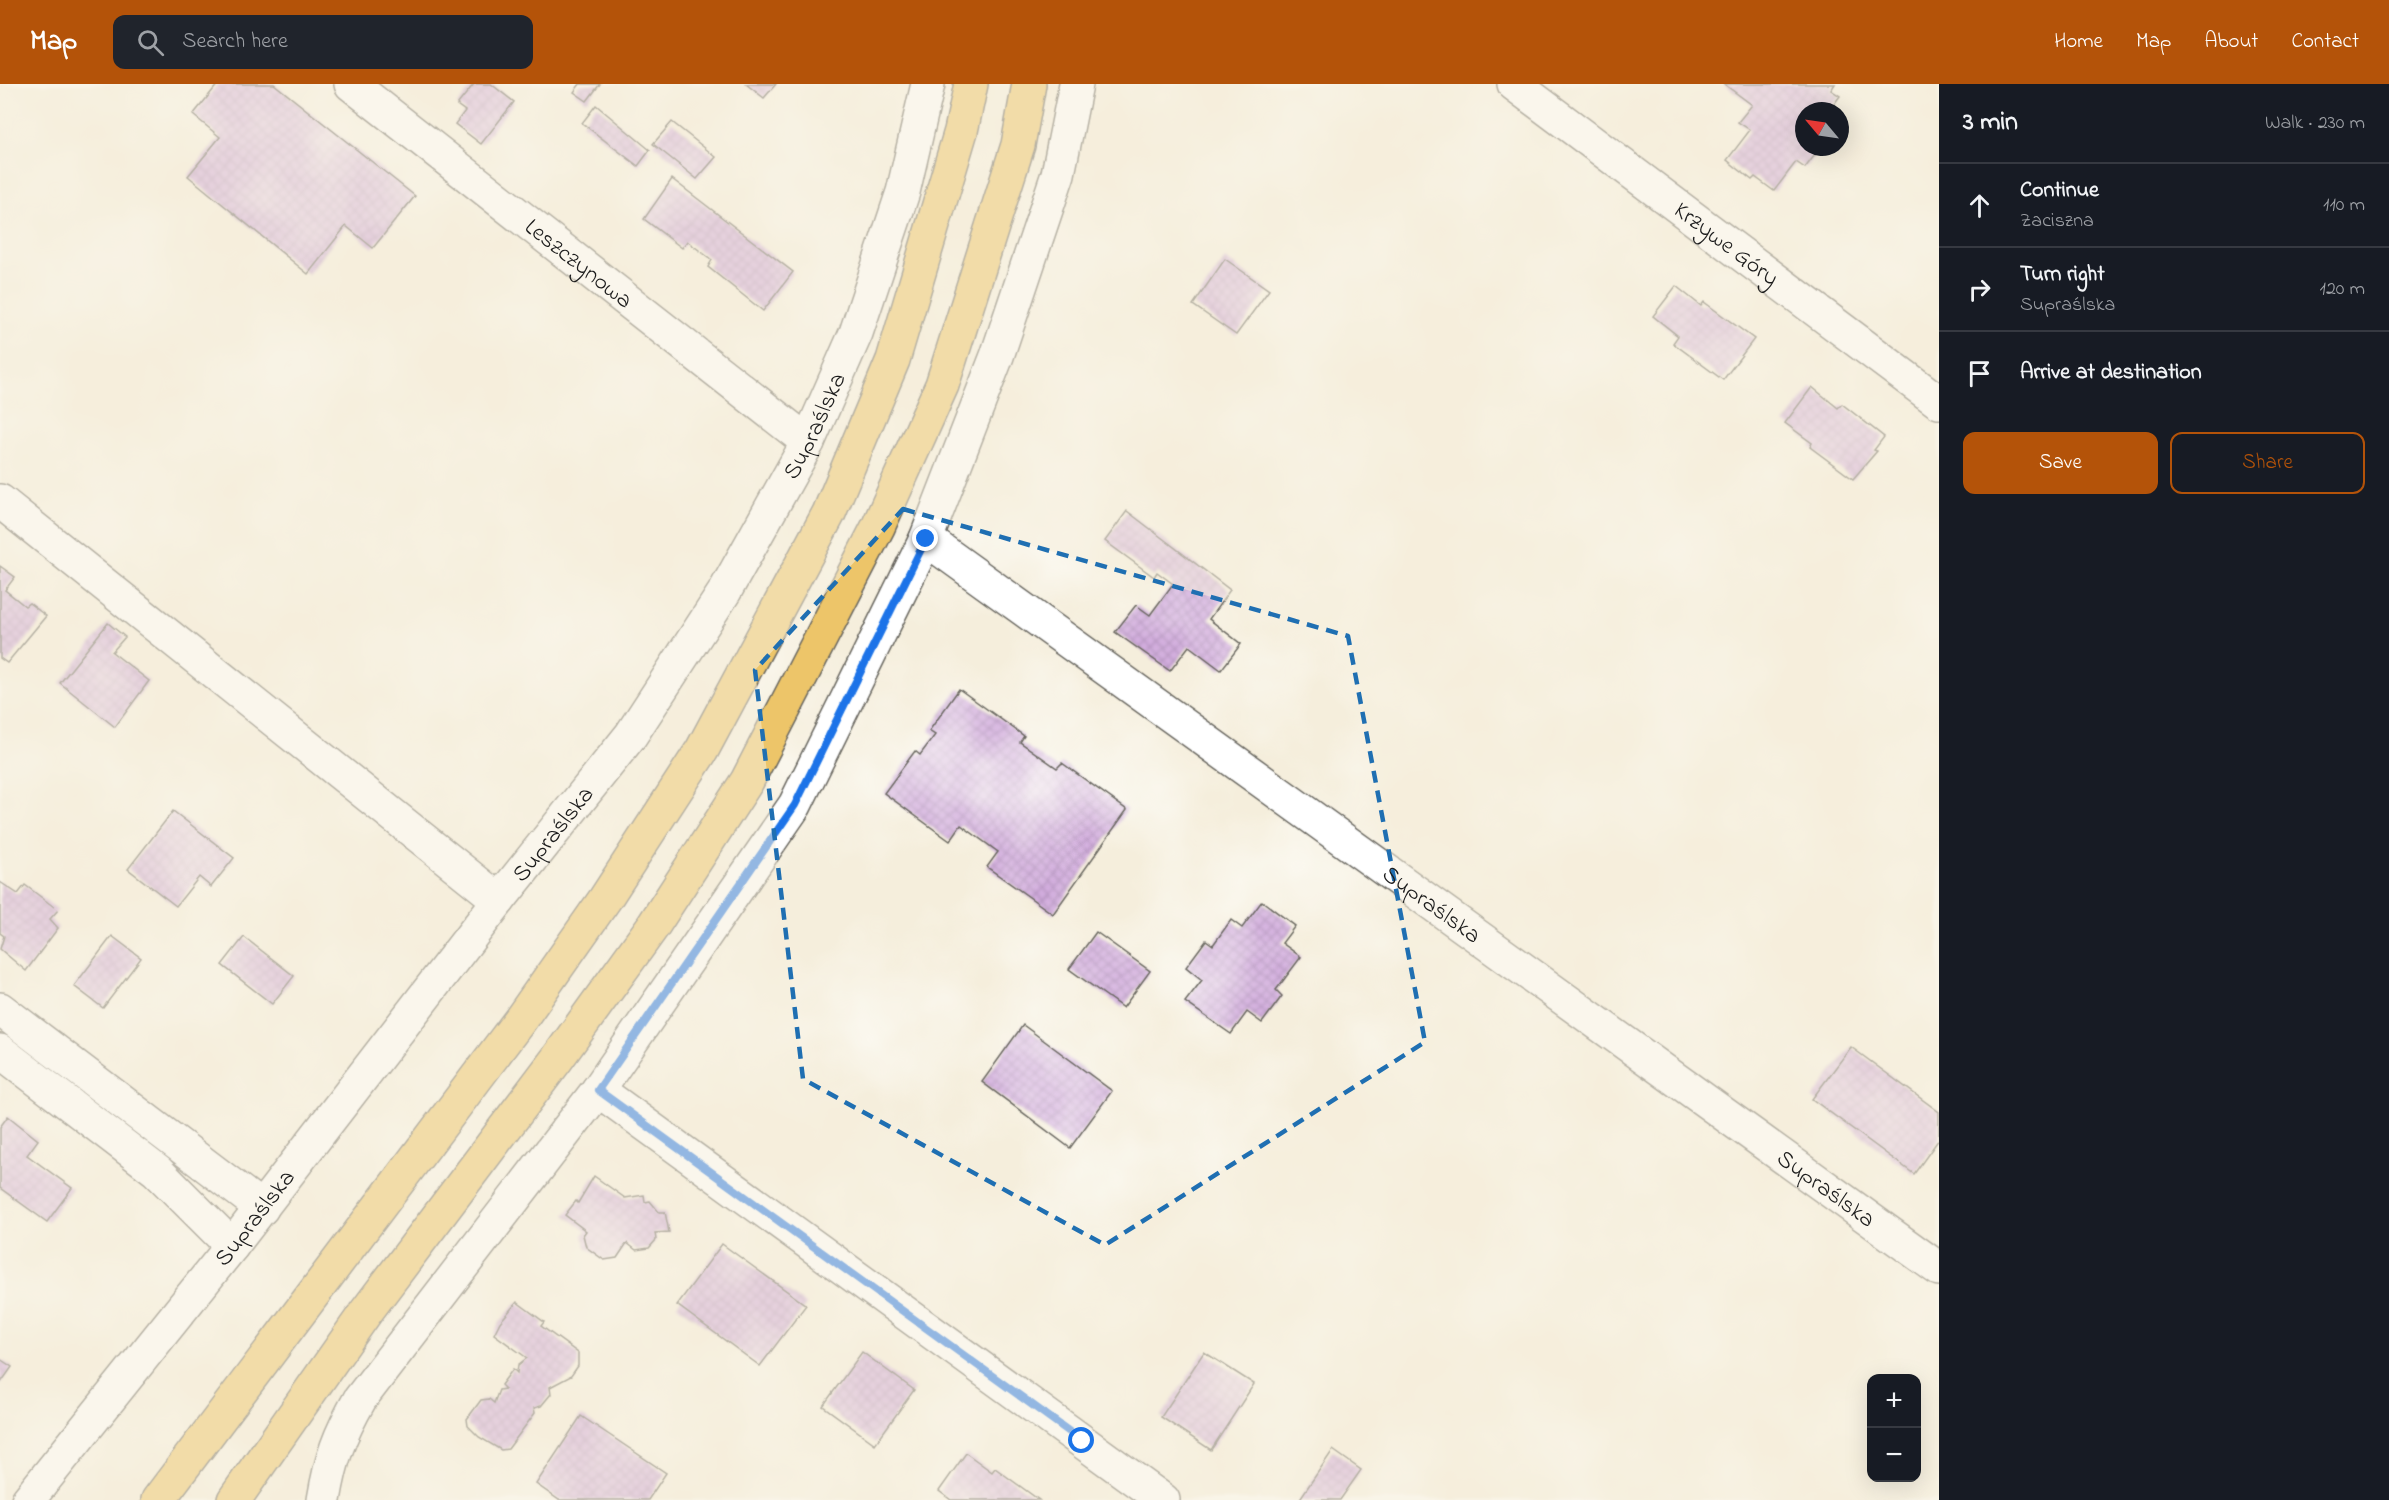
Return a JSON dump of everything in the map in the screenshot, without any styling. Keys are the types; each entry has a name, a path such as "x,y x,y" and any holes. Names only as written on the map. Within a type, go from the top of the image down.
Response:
{"main road":[{"path":"158,1500 520,1020 605,898 702,750 829,513 893,360 961,131 971,84"},
{"path":"234,1500 366,1312 557,1059 653,926 747,782 878,527 942,385 1018,145 1029,84"}],"street":[{"name":"Leszczynowa","path":"351,84 808,442"},
{"name":"Supraślska","path":"28,1500 262,1208 499,900 631,735 725,591 808,442 856,333 903,192 928,84"},
{"path":"324,1500 330,1463 339,1436 360,1399 598,1090 795,805 926,539 997,356 1058,174 1076,84"},
{"name":"Krzywe Góry","path":"1515,84 1939,402"},
{"path":"0,501 499,900"},
{"name":"Supraślska","path":"926,539 1939,1269"},
{"path":"0,1009 262,1208"},
{"path":"0,1051 157,1171 232,1246"},
{"path":"598,1090 1163,1500"}],"highlighted area":[{"path":"903,509 1348,636 1425,1042 1105,1245 803,1079 755,670"}],"building":[{"path":"218,84 274,84 415,196 373,248 346,226 308,274 188,176 220,137 193,115"},
{"path":"474,84 491,84 514,102 481,144 455,124 465,111 457,105"},
{"path":"580,84 600,84 587,101 574,92"},
{"path":"746,84 776,84 764,98"},
{"path":"1724,84 1835,84 1831,90 1840,96 1836,102 1795,102 1795,156 1814,156 1805,168 1796,162 1774,191 1755,177 1752,180 1727,160 1750,130 1738,122 1752,105"},
{"path":"596,105 650,150 638,166 582,123"},
{"path":"672,122 716,157 697,179 653,144"},
{"path":"672,179 793,272 763,311 708,267 712,260 687,241 682,248 644,219"},
{"path":"1225,259 1269,290 1236,335 1193,305"},
{"path":"1676,286 1701,306 1704,302 1754,339 1723,380 1673,343 1678,336 1653,316"},
{"path":"1812,387 1838,408 1842,404 1884,437 1874,450 1877,451 1853,479 1810,447 1812,443 1785,423"},
{"path":"1127,511 1230,590 1209,619 1241,644 1221,670 1189,646 1170,671 1115,632 1136,605 1150,615 1173,584 1157,572 1154,577 1105,541"},
{"path":"0,566 15,577 5,590 25,606 29,603 46,616 7,663 0,658"},
{"path":"108,623 125,637 112,652 149,681 115,727 60,683"},
{"path":"959,689 1024,736 1020,742 1057,768 1062,763 1127,810 1053,914 987,867 998,852 961,825 950,841 884,793 915,751 920,755 935,735 929,731"},
{"path":"173,811 234,858 211,887 199,877 176,906 128,869"},
{"path":"0,882 18,894 25,885 58,910 50,919 58,928 26,971 0,949 4,936 0,933"},
{"path":"1262,901 1295,926 1282,943 1301,957 1276,990 1282,996 1262,1023 1247,1012 1231,1034 1185,1002 1202,980 1186,967 1206,940 1213,945 1231,920 1242,928"},
{"path":"1096,932 1150,971 1123,1008 1069,969"},
{"path":"112,936 141,958 103,1008 74,986"},
{"path":"244,937 294,976 272,1004 222,965"},
{"path":"1023,1025 1112,1091 1070,1148 982,1082"},
{"path":"1851,1047 1939,1112 1939,1139 1914,1174 1812,1099"},
{"path":"8,1116 38,1140 27,1155 72,1188 47,1222 0,1188 0,1127"},
{"path":"594,1176 625,1198 644,1195 645,1202 650,1201 659,1212 665,1212 669,1232 655,1233 656,1240 649,1248 636,1250 627,1243 617,1258 604,1260 586,1247 583,1235 586,1231 565,1215 576,1201 578,1203"},
{"path":"722,1244 806,1305 760,1366 677,1305"},
{"path":"517,1302 544,1322 541,1326 578,1353 578,1366 571,1376 550,1387 551,1394 541,1406 534,1408 535,1413 508,1449 501,1450 479,1437 468,1426 467,1419 481,1400 489,1399 494,1403 499,1390 505,1389 501,1385 513,1369 517,1373 518,1365 527,1358 494,1334 500,1322"},
{"path":"862,1352 914,1390 875,1444 823,1406"},
{"path":"1204,1352 1254,1384 1211,1450 1161,1417"},
{"path":"0,1359 12,1367 0,1384"},
{"path":"581,1416 666,1473 648,1500 559,1500 536,1484"},
{"path":"1333,1450 1361,1470 1340,1500 1299,1500"},
{"path":"966,1453 992,1472 995,1468 1039,1500 951,1500 939,1491"}],"route":[{"path":"926,539 795,805 598,1090 1082,1441"}]}
